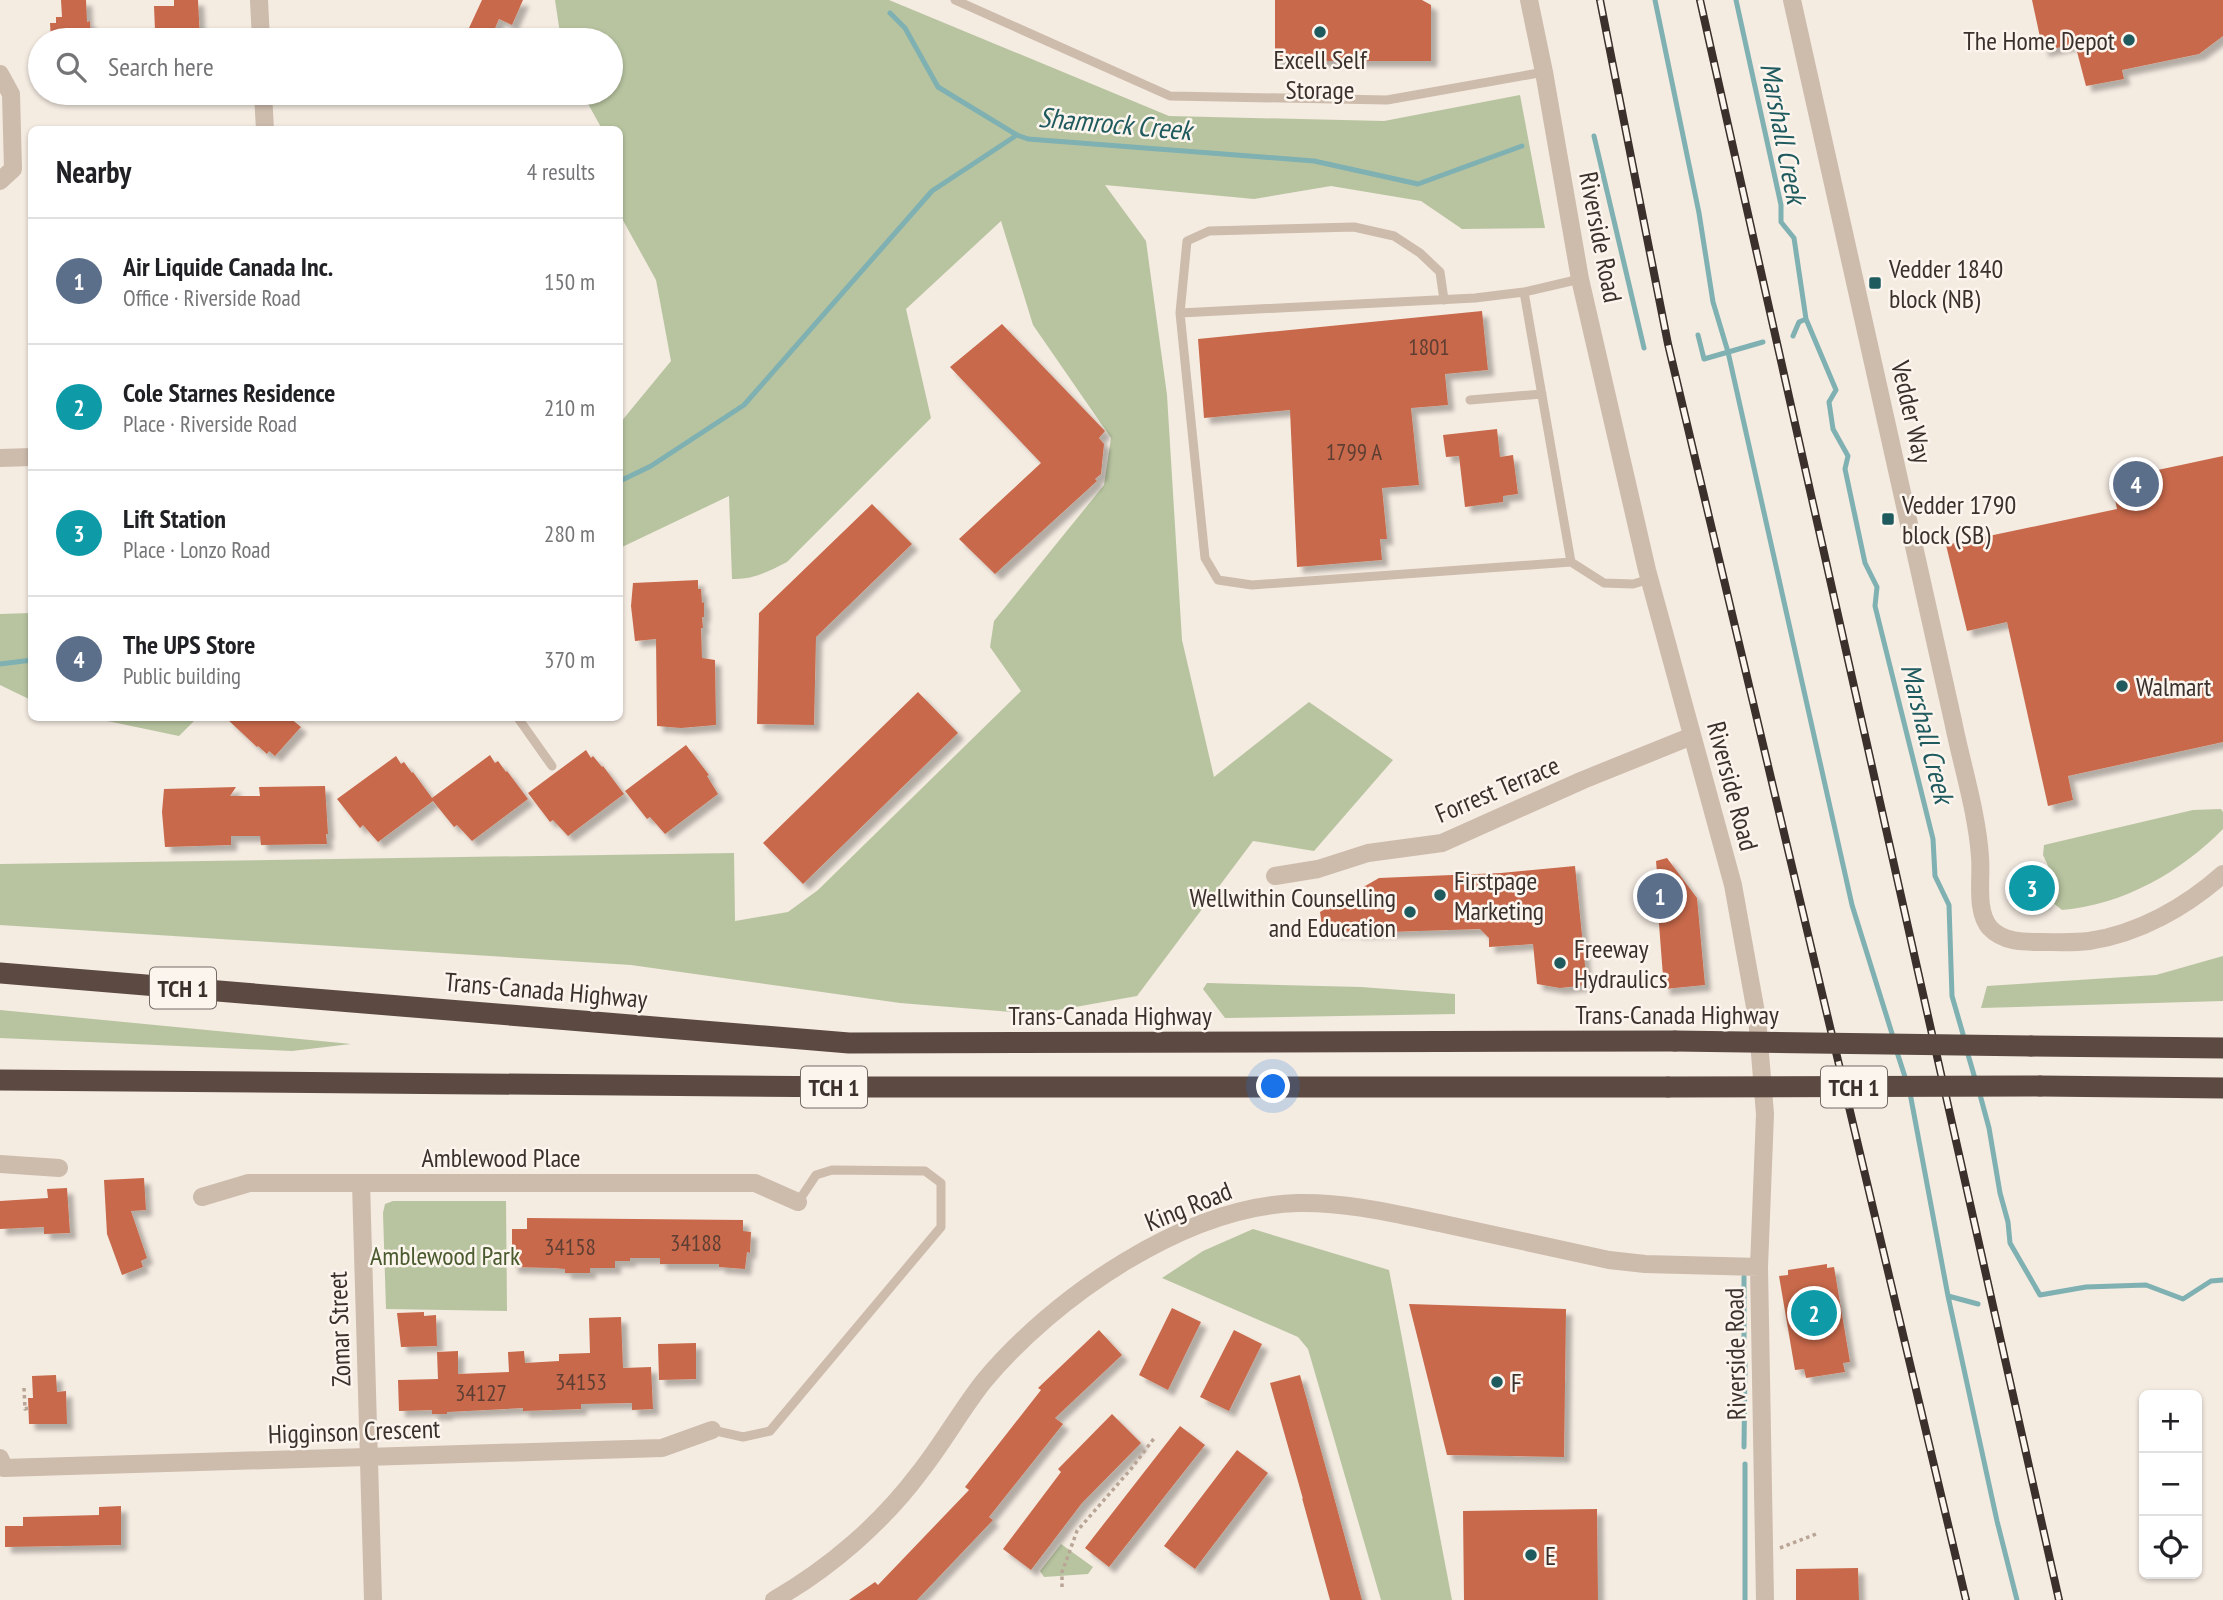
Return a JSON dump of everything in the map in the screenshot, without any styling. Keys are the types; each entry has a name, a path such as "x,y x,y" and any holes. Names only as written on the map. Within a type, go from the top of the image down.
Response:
{"highway":[{"name":"Trans-Canada Highway","path":"0,973 849,1043 1675,1041 2223,1048"},
{"path":"2062,1046 2223,1041"},
{"name":"TCH 1","path":"0,1080 863,1087 2223,1088"}],"street":[{"path":"259,0 260,28"},
{"name":"Riverside Road","path":"1529,0 1580,279 1650,579 1733,885 1757,1018 1765,1114 1759,1267 1765,1600"},
{"name":"Vedder Way","path":"1792,0 1898,466 1978,837 1984,920 1998,935 2024,943 2088,941 2128,930 2168,913 2210,886 2223,874"},
{"path":"0,74 11,94 13,169 0,181"},
{"path":"264,105 265,126"},
{"path":"0,458 28,457"},
{"name":"Forrest Terrace","path":"1275,876 1318,869 1368,853 1442,843 1607,770 1692,736"},
{"path":"0,1164 60,1168"},
{"name":"Amblewood Place","path":"202,1197 249,1183 755,1183 798,1202"},
{"name":"Zomar Street","path":"361,1183 373,1600"},
{"name":"King Road","path":"774,1600 818,1572 888,1511 920,1473 984,1382 1020,1343 1059,1307 1146,1250 1193,1227 1245,1209 1298,1203 1368,1208 1609,1260 1645,1264 1759,1267"},
{"name":"Higginson Crescent","path":"0,1458 4,1468 662,1448 712,1430"}],"lane":[{"path":"955,0 1170,96 1387,100 1544,72"},
{"path":"1444,300 1440,272 1420,253 1394,236 1353,227 1209,231 1187,241 1180,313 1205,558 1219,580 1252,585 1571,562 1604,583 1633,584 1650,579"},
{"path":"1180,313 1444,300 1524,292 1580,279"},
{"path":"1524,292 1571,562"},
{"path":"1470,401 1542,394"},
{"path":"520,721 552,766"},
{"path":"712,1430 743,1437 770,1431 941,1227 940,1182 925,1171 831,1170 816,1175 798,1202"}],"path":[{"path":"24,1388 24,1409 28,1408"},
{"path":"1062,1587 1062,1572 1077,1531 1155,1437"},
{"path":"1774,1550 1816,1534"}],"green space":[{"path":"555,0 889,0 1169,116 1384,121 1520,95 1545,228 1462,229 1421,201 1331,186 1254,199 1105,185 1146,241 1167,395 1182,640 1214,777 1309,702 1393,760 1314,851 1253,841 1137,996 1036,1014 900,1003 631,965 0,925 0,864 734,853 735,921 788,912 818,890 1021,691 990,647 994,621 1104,485 1111,438 1033,325 1001,221 906,309 931,418 787,562 753,577 732,579 729,496 623,547 623,419 671,361 656,280 623,220 623,126 600,126 589,105 623,105 623,28 559,28"},
{"path":"28,613 28,699 0,685 0,614"},
{"path":"107,721 194,721 179,736"},
{"path":"2221,809 2223,829 2189,859 2150,884 2129,894 2085,907 2062,910 2052,902 2049,868 2043,855 2044,845 2193,810"},
{"path":"2223,956 2223,1001 1981,1008 1987,986 2156,975"},
{"path":"1207,983 1361,987 1455,994 1455,1014 1225,1018 1203,989"},
{"path":"0,1010 351,1044 292,1051 0,1038"},
{"name":"Amblewood Park","path":"393,1201 506,1201 507,1311 386,1309 383,1213 385,1204"},
{"path":"1253,1229 1389,1270 1452,1600 1381,1600 1308,1349 1298,1337 1162,1278 1203,1251"},
{"path":"1061,1544 1093,1567 1088,1574 1044,1577 1040,1571"}],"building":[{"path":"61,0 86,0 87,22 90,21 90,28 50,28 50,23 56,23 56,17 62,17"},
{"path":"174,0 198,0 199,28 155,28 154,6 174,6"},
{"path":"482,0 523,0 512,25 499,19 495,28 469,28"},
{"path":"1275,0 1422,0 1431,5 1431,61 1275,61"},
{"name":"The Home Depot","path":"2032,0 2223,0 2223,36 2199,54 2122,70 2124,79 2086,86 2075,44 2043,51"},
{"path":"1482,311 1488,370 1445,374 1448,405 1411,408 1419,485 1382,488 1387,539 1380,539 1382,560 1297,567 1290,410 1204,418 1198,339"},
{"path":"1002,324 1105,431 1099,438 1104,444 1101,474 1095,479 1097,481 995,574 959,539 1041,463 950,367"},
{"path":"1497,429 1500,457 1513,455 1518,494 1503,496 1503,502 1465,507 1459,456 1446,457 1443,435"},
{"name":"Walmart","path":"2223,456 2223,742 2068,776 2073,800 2048,806 2007,622 1967,631 1946,545 2117,509 2111,480"},
{"path":"872,504 912,544 816,637 814,725 757,724 759,613"},
{"path":"698,580 698,589 701,589 702,603 704,602 702,658 715,660 716,725 681,728 657,726 656,639 635,641 631,606 633,583"},
{"path":"918,692 958,733 803,884 763,843"},
{"path":"229,721 294,721 301,727 275,756 257,747"},
{"path":"686,745 709,775 707,776 718,794 665,834 650,817 647,819 625,791"},
{"path":"586,750 591,758 593,756 603,766 624,794 568,836 553,820 550,822 528,793"},
{"path":"490,755 495,763 498,761 507,771 528,799 472,841 457,825 454,827 433,801 378,842 363,825 360,828 337,799 396,756 401,764 404,762 413,772 432,798"},
{"path":"325,786 327,844 261,845 260,836 231,836 231,845 165,847 162,812 164,789 236,787 230,796 260,796 259,787"},
{"path":"1667,858 1697,898 1705,985 1664,989 1656,861"},
{"path":"1575,866 1587,985 1560,988 1537,984 1533,944 1489,947 1489,938 1480,929 1356,933 1334,932 1322,926 1320,912 1379,878 1501,873"},
{"path":"2042,872 2044,902 2022,903 2020,873"},
{"path":"144,1178 146,1210 131,1211 147,1258 141,1261 143,1267 122,1275 107,1234 104,1180"},
{"path":"67,1188 70,1233 44,1234 44,1227 0,1229 0,1201 48,1198 47,1189"},
{"path":"527,1218 743,1220 743,1231 751,1232 750,1253 747,1252 745,1269 719,1267 719,1264 660,1264 660,1258 615,1261 615,1268 590,1268 590,1273 565,1273 565,1269 553,1268 512,1267 512,1229 527,1229"},
{"path":"1827,1264 1827,1268 1834,1267 1850,1362 1843,1363 1845,1372 1806,1378 1804,1369 1795,1370 1779,1276 1788,1275 1788,1270"},
{"name":"F","path":"1409,1304 1566,1309 1564,1457 1447,1455"},
{"path":"1172,1308 1201,1322 1168,1390 1139,1375"},
{"path":"424,1312 424,1316 436,1315 437,1346 401,1347 397,1313"},
{"path":"621,1317 623,1368 651,1367 653,1409 632,1410 632,1403 581,1404 581,1409 523,1411 523,1408 447,1414 432,1414 432,1410 399,1411 398,1380 438,1379 437,1352 458,1351 458,1374 509,1372 508,1352 524,1351 525,1363 559,1361 559,1354 590,1353 589,1318"},
{"path":"1099,1330 1122,1355 1055,1418 1063,1424 989,1517 993,1520 917,1600 849,1600 875,1582 878,1585 969,1490 965,1487 1041,1390 1038,1388"},
{"path":"1234,1330 1262,1344 1229,1411 1200,1397"},
{"path":"696,1343 696,1379 659,1380 658,1344"},
{"path":"56,1375 57,1392 66,1391 67,1424 29,1424 28,1398 33,1398 32,1376"},
{"path":"1300,1375 1362,1600 1330,1600 1270,1383"},
{"path":"1112,1414 1141,1443 1082,1503 1031,1570 1003,1549 1061,1472 1058,1469"},
{"path":"1180,1426 1205,1445 1109,1567 1085,1548"},
{"path":"1237,1450 1268,1473 1195,1569 1164,1546"},
{"path":"121,1506 121,1545 5,1547 5,1526 23,1526 23,1517 99,1515 99,1507"},
{"name":"E","path":"1597,1509 1598,1600 1464,1600 1463,1511"},
{"path":"1858,1568 1859,1600 1796,1600 1796,1569"}],"waterway":[{"path":"1655,0 1699,213 1713,302 1728,352 1852,905 1894,1040"},
{"name":"Marshall Creek","path":"1736,0 1781,205 1781,222 1794,238 1806,319 1836,390 1829,402 1833,429 1848,456 1845,469 1865,563 1877,587 1875,606 1933,839 1935,876 1949,905 1952,996 1965,1041"},
{"name":"Shamrock Creek","path":"890,13 905,28 938,87 1028,139 1314,161 1418,184 1522,146"},
{"name":"Shamrock Creek","path":"623,480 651,466 744,405 932,191 1017,135"},
{"path":"1594,136 1644,348"},
{"path":"1793,336 1799,322 1806,319"},
{"path":"1698,335 1704,359 1763,342"},
{"name":"Shamrock Creek","path":"0,664 28,660"},
{"path":"1896,1049 1906,1080"},
{"name":"Marshall Creek","path":"1967,1051 1976,1082"},
{"name":"Marshall Creek","path":"1979,1091 1989,1128 2010,1243 2040,1295 2086,1287 2146,1285 2183,1299 2211,1281 2223,1280"},
{"path":"1910,1093 1948,1296 1978,1304"},
{"path":"1744,1277 1744,1346"},
{"path":"1948,1296 2017,1600"},
{"path":"1744,1447 1745,1363"},
{"path":"1745,1464 1745,1600"}],"railway":[{"path":"1600,0 1668,344 1966,1600"},
{"path":"1700,0 2059,1600"}],"place":[{"name":"Excell Self Storage","path":"1320,32"},
{"name":"The Home Depot","path":"2129,40"},
{"name":"Vedder 1840 block (NB)","path":"1875,283"},
{"name":"The UPS Store","path":"2136,484"},
{"name":"Vedder 1790 block (SB)","path":"1888,519"},
{"name":"Walmart","path":"2122,686"},
{"name":"Lift Station","path":"2032,888"},
{"name":"Firstpage Marketing","path":"1440,895"},
{"name":"Air Liquide Canada Inc.","path":"1660,896"},
{"name":"Wellwithin Counselling and Education","path":"1410,912"},
{"name":"Freeway Hydraulics","path":"1560,963"},
{"name":"Cole Starnes Residence","path":"1814,1313"},
{"name":"F","path":"1497,1382"},
{"name":"E","path":"1531,1555"}]}
